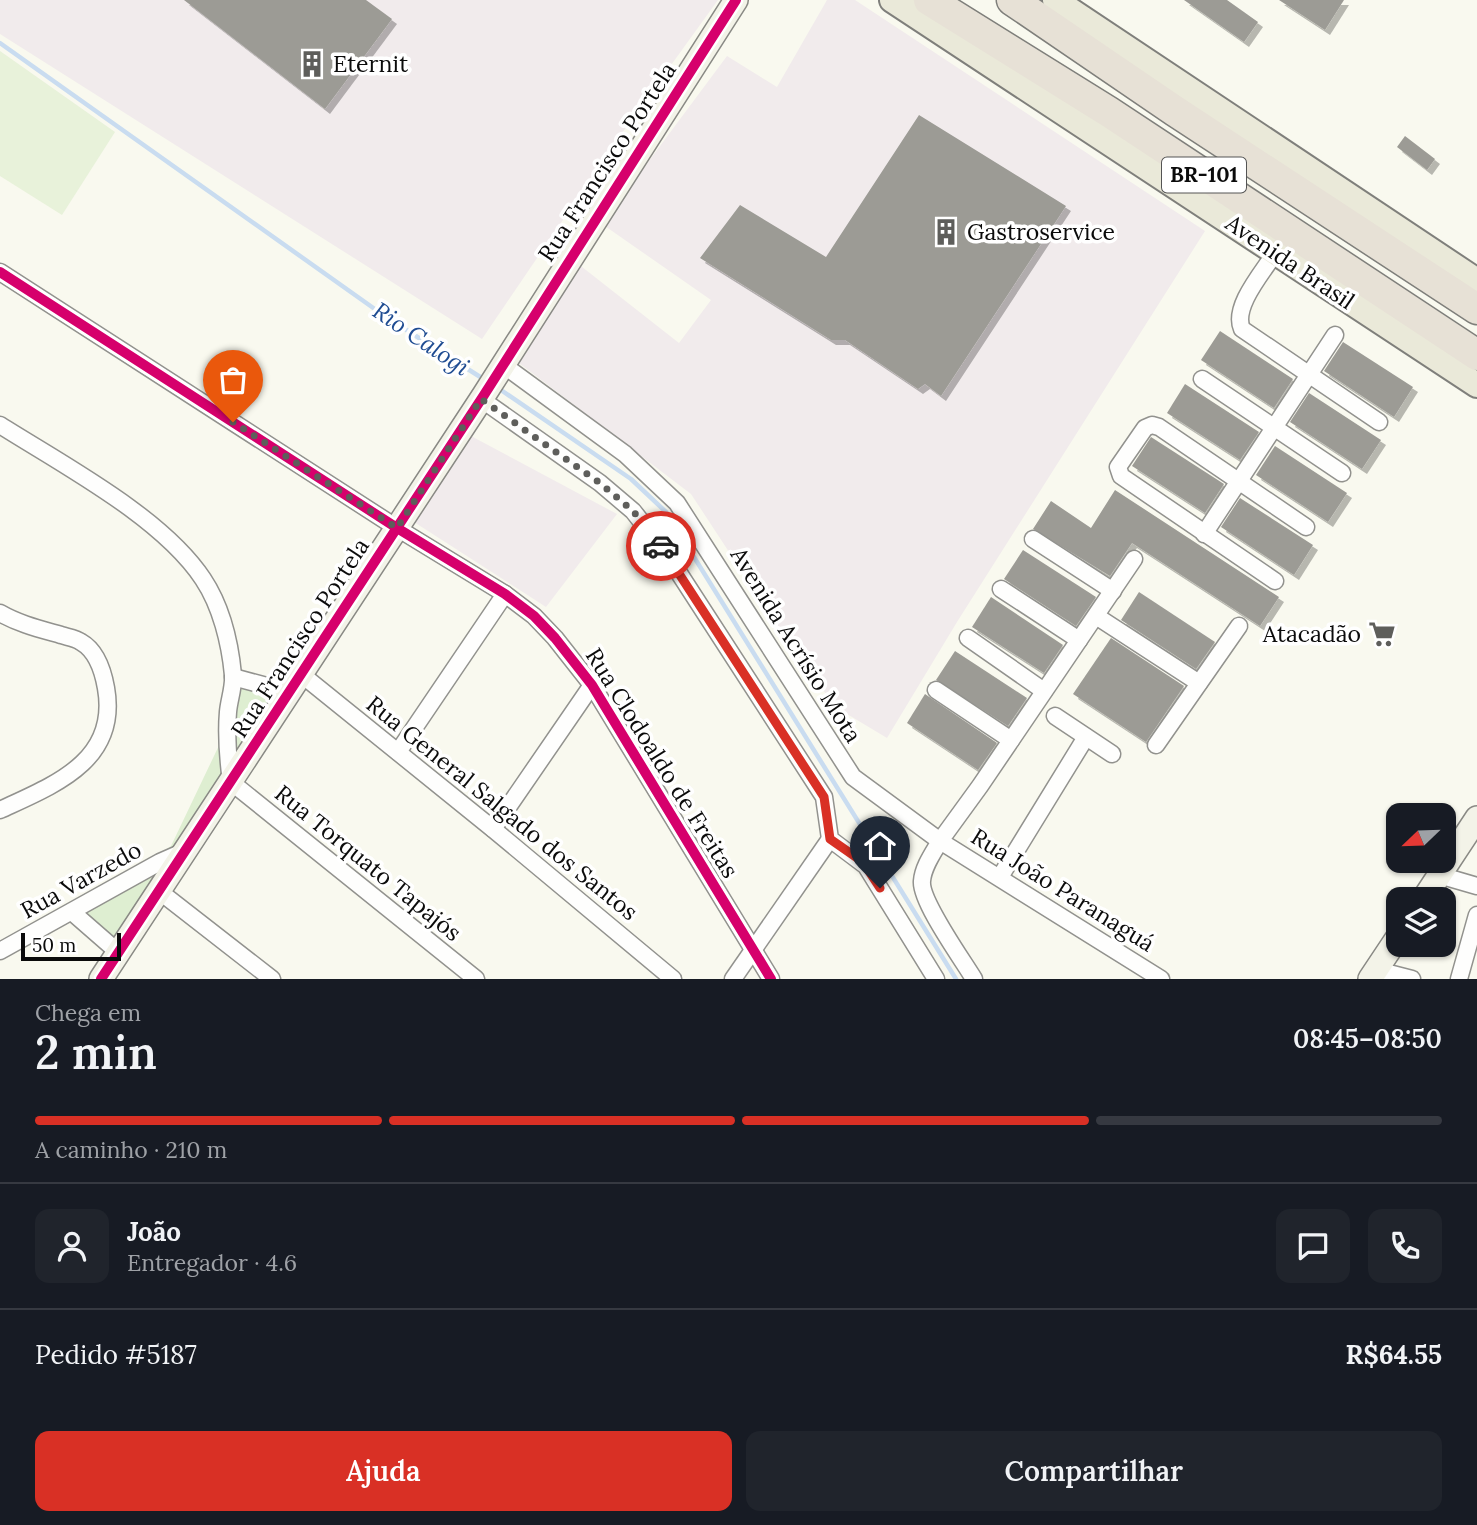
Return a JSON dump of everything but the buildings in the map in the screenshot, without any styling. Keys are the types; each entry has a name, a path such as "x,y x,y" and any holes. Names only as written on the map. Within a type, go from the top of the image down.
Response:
{"highway":[{"name":"Avenida Brasil","path":"929,0 1109,112 1477,355"},
{"name":"BR-101","path":"1012,0 1175,111 1477,309"}],"main road":[{"name":"Avenida Brasil","path":"892,0 1477,385"},
{"path":"1055,0 1477,281"}],"street":[{"name":"Rua Francisco Portela","path":"101,979 482,397 736,0"},
{"path":"1275,253 1241,308 1239,322 1242,329 1379,422"},
{"name":"Rua Clodoaldo de Freitas","path":"0,272 397,528 505,594 534,616 592,685 771,979"},
{"path":"1204,534 1335,335"},
{"name":"Avenida Acrísio Mota","path":"500,367 625,454 677,503 853,777 940,841"},
{"path":"1202,379 1342,473"},
{"path":"482,397 600,483 633,511 666,553 824,797 830,839 733,979"},
{"path":"0,425 101,489 162,533 184,553 204,579 223,626 233,677 228,714 227,752 230,782"},
{"path":"1275,581 1121,476 1118,467 1145,428 1159,426 1306,527"},
{"path":"1033,539 1113,591"},
{"path":"974,979 924,898 922,882 927,864 940,841 1135,559"},
{"path":"1001,589 1079,640"},
{"path":"398,752 505,594"},
{"path":"0,613 15,622 81,641 94,653 104,674 108,699 107,720 95,751 73,773 0,810"},
{"path":"1096,616 1199,683"},
{"path":"1156,745 1239,626"},
{"path":"968,638 1044,691"},
{"path":"233,677 295,683"},
{"name":"Rua General Salgado dos Santos","path":"295,683 398,752 673,979"},
{"path":"493,829 592,685"},
{"path":"936,690 1012,740"},
{"path":"1055,716 1112,754"},
{"path":"1000,877 1086,737"},
{"name":"Rua Torquato Tapajós","path":"230,782 476,979"},
{"path":"1431,887 1477,818"},
{"path":"830,839 866,866 936,979"},
{"name":"Rua João Paranaguá","path":"940,841 1161,979"},
{"name":"Rua Varzedo","path":"0,951 134,876 185,851"},
{"path":"1439,875 1477,886"},
{"path":"159,891 272,979"},
{"path":"72,912 118,953"},
{"path":"1459,979 1477,915"},
{"path":"1386,956 1374,974 1412,979"}],"shaded area":[{"path":"0,0 718,0 622,133 482,339 0,34"},
{"path":"827,0 855,0 1205,231 957,622 887,738 847,714 798,666 792,638 779,628 691,494 515,360 577,263 679,343 711,300 602,224 727,56 777,87"},
{"path":"471,436 617,514 546,607 414,522"}],"green space":[{"path":"0,51 115,132 62,215 0,176"},
{"path":"235,680 279,695 120,950 74,913 171,846 235,712"}],"waterway":[{"name":"Rio Calogi","path":"0,43 386,317 485,380"},
{"name":"Rio Calogi","path":"498,388 631,479 666,512 956,979"}],"cycle path":[{"path":"101,979 484,395 736,0"},
{"path":"0,272 397,528 505,594 534,616 592,685 771,979"}],"way so far":[{"path":"233,422 397,528 481,399 600,483 633,511 661,546"}],"place":[{"name":"Eternit","path":"312,64"},
{"name":"Gastroservice","path":"946,232"},
{"name":"Atacadão","path":"1382,634"}],"route":[{"path":"661,546 824,797 830,839 863,862 880,888"}]}
